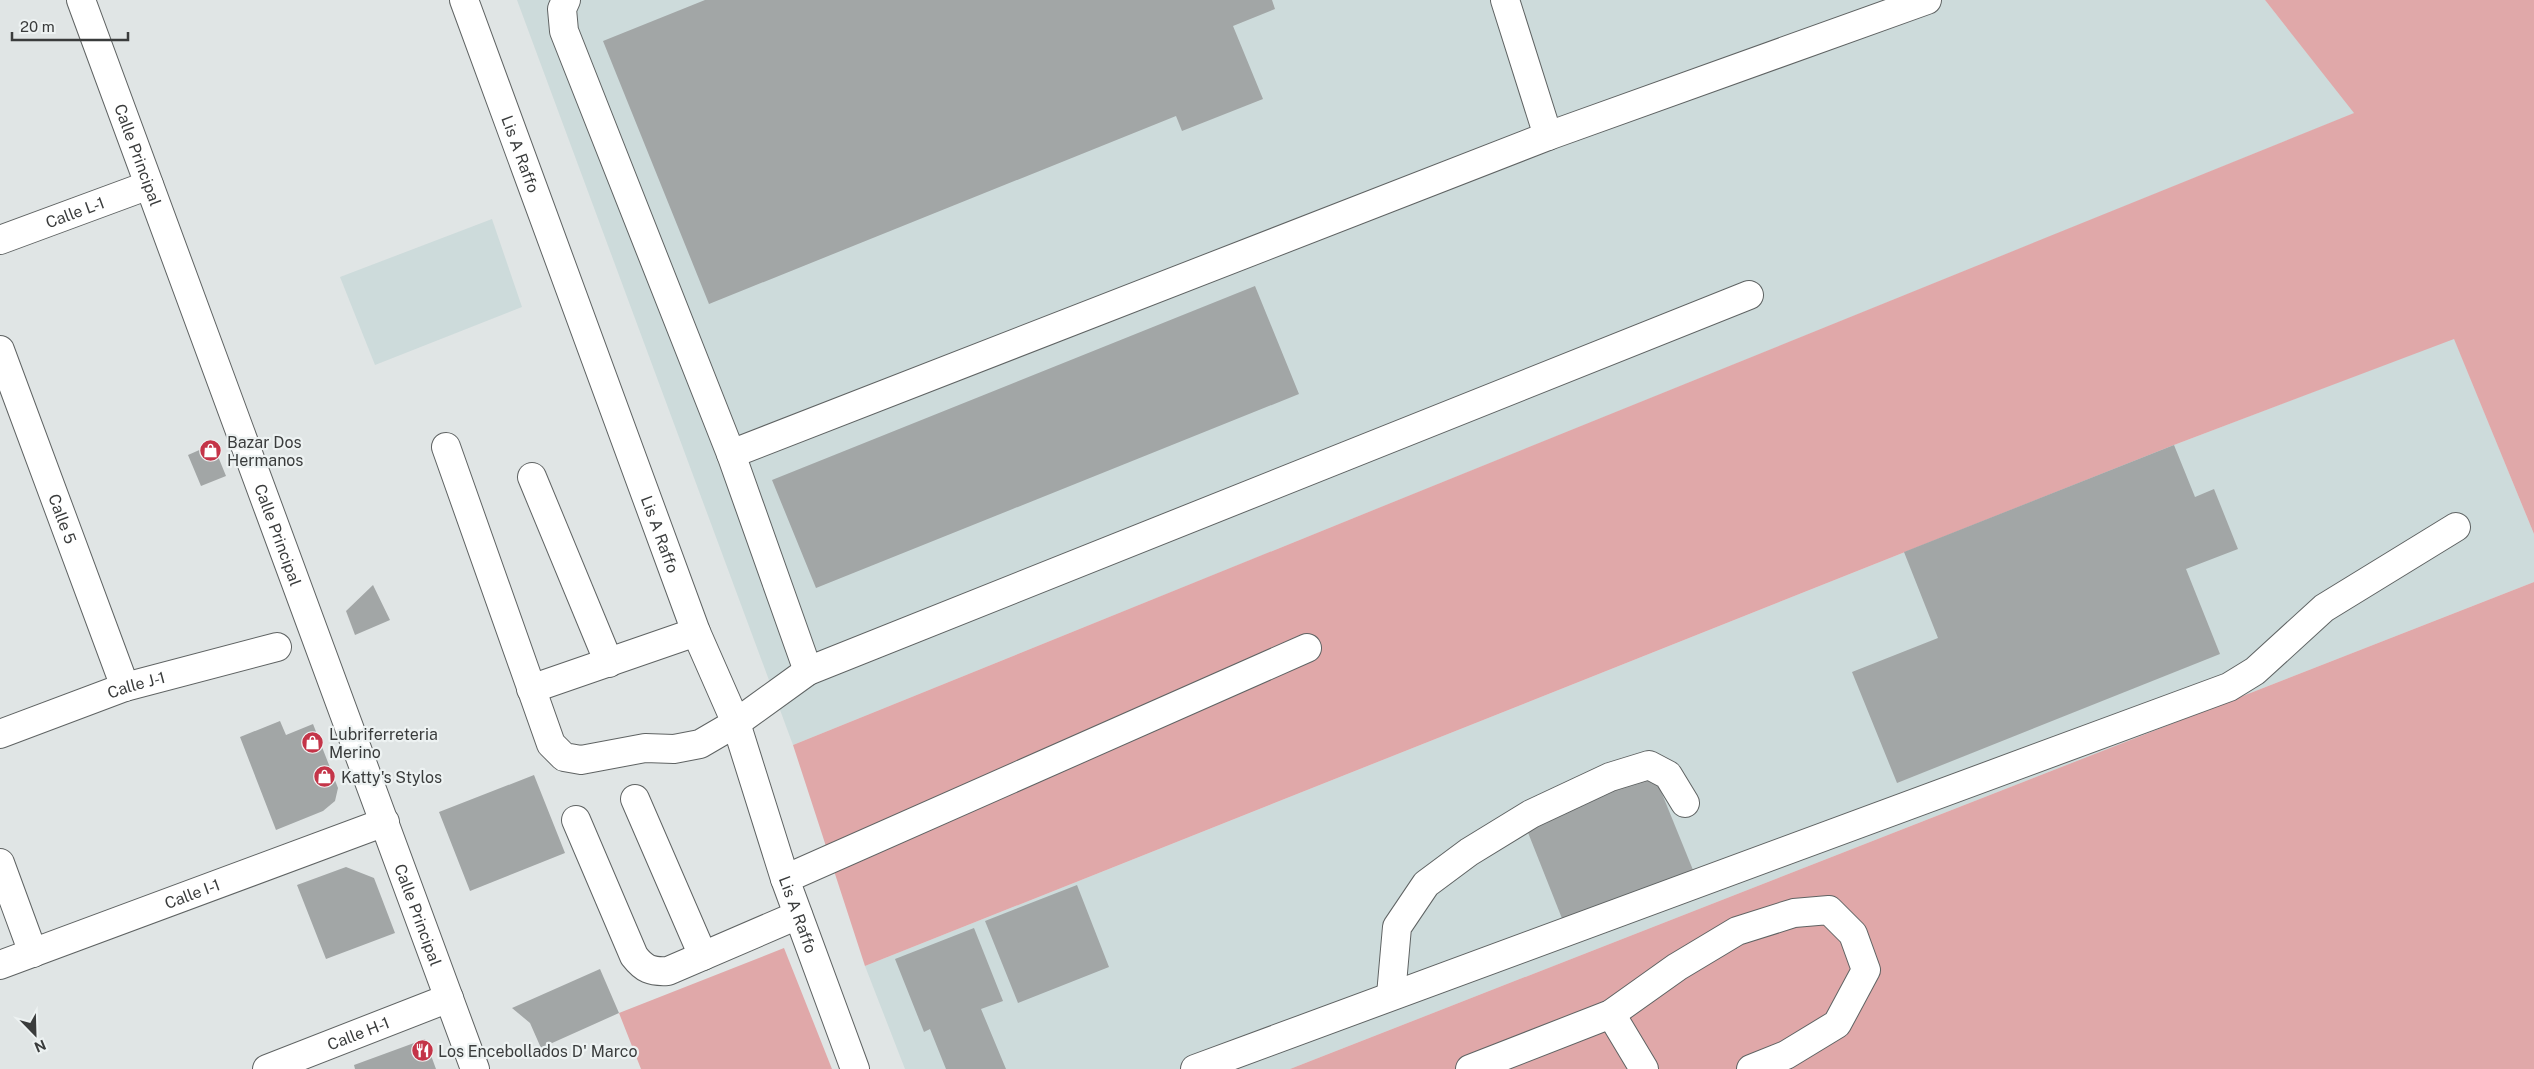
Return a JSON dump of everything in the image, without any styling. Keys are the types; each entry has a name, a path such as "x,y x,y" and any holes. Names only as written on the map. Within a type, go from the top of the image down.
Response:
{"street":[{"name":"Calle Principal","path":"81,0 475,1069"},
{"name":"Lis A Raffo","path":"464,0 696,632 736,724 785,879 855,1069"},
{"path":"566,0 562,9 564,31 731,454 808,671"},
{"path":"1505,0 1548,136"},
{"path":"731,454 1548,136 1927,0"},
{"name":"Calle L-1","path":"0,240 149,185"},
{"path":"446,447 551,744 564,756 581,760 645,748 674,749 700,744 736,724 808,671 1749,294"},
{"name":"Calle 5","path":"0,350 125,687"},
{"path":"532,477 609,663"},
{"path":"1195,1069 2229,687 2255,671 2324,608 2456,527"},
{"path":"531,689 696,632"},
{"name":"Calle J-1","path":"0,734 125,687 277,646"},
{"path":"785,879 1307,648"},
{"path":"1391,996 1397,927 1426,884 1469,852 1531,814 1610,777 1649,766 1668,775 1686,803"},
{"path":"635,799 702,956"},
{"path":"576,820 634,956 644,968 655,972 668,971 798,914"},
{"name":"Calle I-1","path":"0,965 385,822"},
{"path":"0,863 33,953"},
{"path":"1470,1069 1610,1014 1676,968 1737,931 1794,913 1829,910 1853,934 1866,970 1836,1024 1786,1055 1751,1069"},
{"name":"Calle H-1","path":"267,1069 449,998"},
{"path":"1610,1014 1644,1069"}],"shaded area":[{"path":"517,0 2265,0 2355,113 793,745"},
{"path":"2265,0 2534,0 2534,534 2454,339 2174,445 865,966 793,745 2354,113"},
{"path":"492,219 522,307 375,365 340,277"},
{"path":"2454,338 2534,534 2534,582 1290,1069 905,1069 865,966 2174,445"},
{"path":"2534,582 2534,1069 1290,1069"},
{"path":"784,948 832,1069 641,1069 619,1013"}],"building":[{"path":"705,0 1272,0 1275,9 1233,26 1263,99 1182,131 1176,116 709,304 603,41"},
{"path":"1255,286 1299,394 816,588 772,480"},
{"path":"213,444 226,476 201,486 188,455"},
{"path":"2174,445 2195,497 2214,489 2238,549 2186,569 2220,654 1897,783 1852,672 1938,638 1904,552"},
{"path":"373,585 390,620 355,635 346,611"},
{"path":"280,721 286,735 313,724 338,788 335,801 323,811 276,830 240,737"},
{"path":"1654,774 1693,870 1563,921 1525,825"},
{"path":"534,775 565,853 470,891 439,812"},
{"path":"346,867 374,878 395,933 326,959 297,885"},
{"path":"1077,885 1109,967 1018,1003 985,921"},
{"path":"974,928 1003,1001 981,1009 1006,1069 946,1069 930,1029 924,1032 895,959"},
{"path":"600,969 619,1013 541,1048 530,1023 512,1008"},
{"path":"425,1039 436,1069 355,1069 354,1065"}],"place":[{"name":"Bazar Dos Hermanos","path":"211,451"},
{"name":"Lubriferreteria Merino","path":"313,743"},
{"name":"Katty's Stylos","path":"325,777"},
{"name":"Los Encebollados D' Marco","path":"422,1051"}]}
